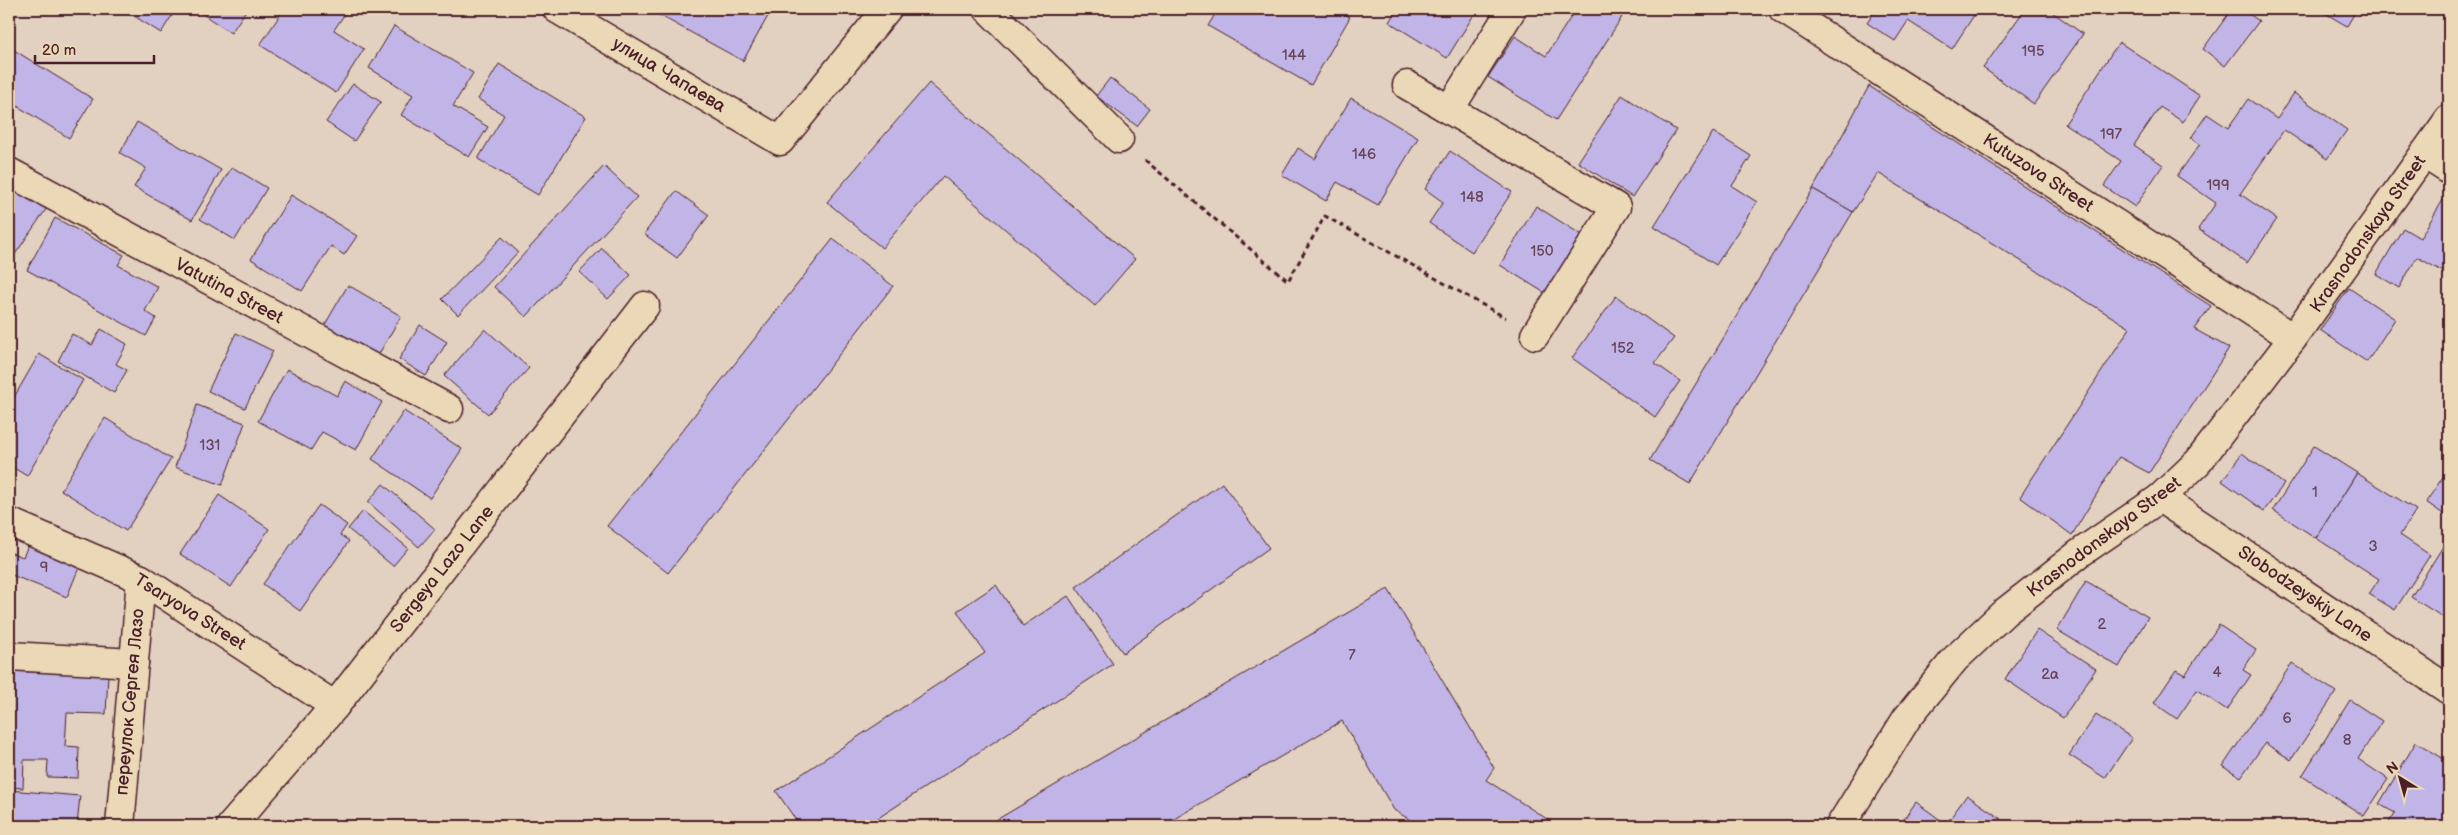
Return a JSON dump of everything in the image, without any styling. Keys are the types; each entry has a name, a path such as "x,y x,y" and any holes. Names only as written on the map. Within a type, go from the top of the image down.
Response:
{"street":[{"name":"улица Чапаева","path":"557,9 780,141 888,9"},
{"path":"988,9 1119,139"},
{"path":"1449,110 1512,9"},
{"name":"Kutuzova Street","path":"1783,9 2293,338"},
{"path":"1406,85 1616,207 1535,335"},
{"name":"Krasnodonskaya Street","path":"1840,826 1907,718 1955,659 2005,612 2080,553 2160,498 2198,462 2293,338 2449,119"},
{"path":"2424,154 2449,170"},
{"name":"Vatutina Street","path":"9,172 449,410"},
{"name":"Sergeya Lazo Lane","path":"231,826 335,706 645,306"},
{"name":"Slobodzeyskiy Lane","path":"2160,498 2449,690"},
{"name":"Tsaryova Street","path":"9,522 141,578 335,706"},
{"name":"переулок Сергея Лазо","path":"120,826 141,578"},
{"path":"9,656 134,663"}],"path":[{"path":"1119,139 1288,281 1325,216 1535,335"}],"building":[{"path":"123,9 176,9 161,33"},
{"path":"195,9 247,9 231,33"},
{"path":"284,9 348,9 334,30 364,49 336,93 260,45"},
{"path":"648,9 772,9 743,61"},
{"path":"1218,9 1335,9 1350,17 1311,85 1208,26"},
{"path":"1397,9 1468,9 1475,13 1447,58 1389,22"},
{"path":"1576,9 1610,9 1622,17 1556,120 1488,77 1515,36 1546,56"},
{"path":"1877,9 1978,9 1952,49 1908,21 1895,41 1867,23"},
{"path":"2025,9 2048,9 2083,34 2034,104 1983,68"},
{"path":"2232,9 2242,9 2259,21 2225,66 2203,49"},
{"path":"2318,9 2357,9 2347,26"},
{"path":"394,26 473,73 453,106 488,127 469,157 401,115 413,95 369,68"},
{"path":"2119,42 2200,96 2183,122 2160,107 2134,145 2163,165 2135,207 2104,186 2121,161 2065,124"},
{"path":"9,47 93,99 69,138 9,101"},
{"path":"499,64 586,117 538,195 478,159 504,115 478,99"},
{"path":"1110,78 1150,109 1137,126 1096,96"},
{"path":"929,83 1135,259 1095,306 943,176 882,248 827,202"},
{"path":"353,84 381,102 354,141 326,122"},
{"path":"1869,86 2211,306 2194,329 2229,348 2149,473 2119,457 2072,535 2020,497 2130,328 1878,173 1853,212 1813,189"},
{"path":"2294,93 2347,130 2327,159 2284,130 2240,194 2277,219 2247,263 2198,229 2216,203 2177,176 2200,144 2191,138 2207,114 2228,128 2248,99 2277,119"},
{"path":"1622,95 1676,130 1632,197 1578,162"},
{"path":"1351,98 1418,138 1378,205 1337,182 1326,201 1282,175 1298,148 1315,159"},
{"path":"137,122 221,170 192,220 134,187 146,168 120,153"},
{"path":"1713,132 1751,156 1732,186 1757,202 1716,265 1654,226"},
{"path":"1450,151 1512,192 1472,252 1429,223 1443,202 1425,189"},
{"path":"604,166 637,197 526,317 494,287"},
{"path":"232,167 267,188 235,240 200,219"},
{"path":"15,186 47,208 9,263 9,194"},
{"path":"1813,189 1853,212 1690,484 1650,460"},
{"path":"676,191 709,215 677,258 644,234"},
{"path":"291,195 357,236 344,255 331,246 302,291 251,259"},
{"path":"2443,200 2449,204 2449,275 2417,257 2399,288 2376,274 2403,228 2420,238"},
{"path":"1536,206 1585,237 1548,295 1500,265"},
{"path":"55,218 124,255 118,265 158,287 145,311 156,318 146,336 27,270"},
{"path":"502,237 518,252 458,315 442,299"},
{"path":"833,239 893,286 668,573 607,526"},
{"path":"602,248 631,275 608,299 579,272"},
{"path":"348,285 401,316 376,359 323,328"},
{"path":"2349,288 2395,319 2367,362 2320,330"},
{"path":"1616,296 1674,338 1655,363 1680,381 1655,417 1572,358"},
{"path":"420,325 447,342 426,376 399,359"},
{"path":"101,329 127,344 116,364 127,370 114,393 58,361 72,334 92,345"},
{"path":"485,329 529,368 488,414 444,376"},
{"path":"236,333 273,351 245,408 208,391"},
{"path":"39,354 83,380 27,476 9,465 9,406"},
{"path":"287,369 337,396 345,381 382,402 356,450 322,432 311,450 258,421"},
{"path":"197,405 245,423 222,485 175,467"},
{"path":"404,411 462,449 430,498 372,459"},
{"path":"105,418 171,459 126,531 61,490"},
{"path":"2314,446 2357,473 2316,538 2273,510"},
{"path":"2242,453 2284,484 2264,511 2222,481"},
{"path":"2449,468 2449,518 2426,502"},
{"path":"2357,473 2416,510 2400,535 2430,555 2395,610 2369,594 2379,579 2316,538"},
{"path":"1222,483 1269,548 1123,653 1076,587"},
{"path":"383,484 435,529 419,547 368,502"},
{"path":"219,495 269,529 231,587 180,554"},
{"path":"319,505 347,525 340,535 349,541 300,611 263,584"},
{"path":"363,511 408,548 393,566 348,529"},
{"path":"2449,537 2449,621 2411,597"},
{"path":"31,539 82,560 67,597 9,574 9,552 23,557"},
{"path":"2086,581 2148,617 2119,667 2057,630"},
{"path":"996,585 1023,626 1068,596 1113,664 866,826 833,826 830,822 823,826 800,826 776,791 985,653 957,611"},
{"path":"1388,589 1494,768 1486,780 1558,826 1420,826 1394,810 1342,721 1162,826 986,826"},
{"path":"2219,625 2256,650 2243,670 2251,675 2227,710 2197,690 2177,719 2154,703 2176,670 2185,675"},
{"path":"2037,630 2096,669 2063,718 2005,679"},
{"path":"2292,663 2336,692 2291,760 2265,743 2241,777 2223,766"},
{"path":"9,671 108,675 106,714 67,713 65,746 79,747 78,778 47,777 48,760 24,760 23,788 9,787"},
{"path":"2350,700 2382,721 2358,759 2388,779 2364,816 2302,776"},
{"path":"2096,715 2132,738 2105,778 2069,755"},
{"path":"2416,742 2449,762 2448,826 2387,826 2395,813 2379,804"},
{"path":"9,790 80,796 77,826 9,826"},
{"path":"1967,795 2001,819 1995,826 1899,826 1916,802 1946,824"}]}
